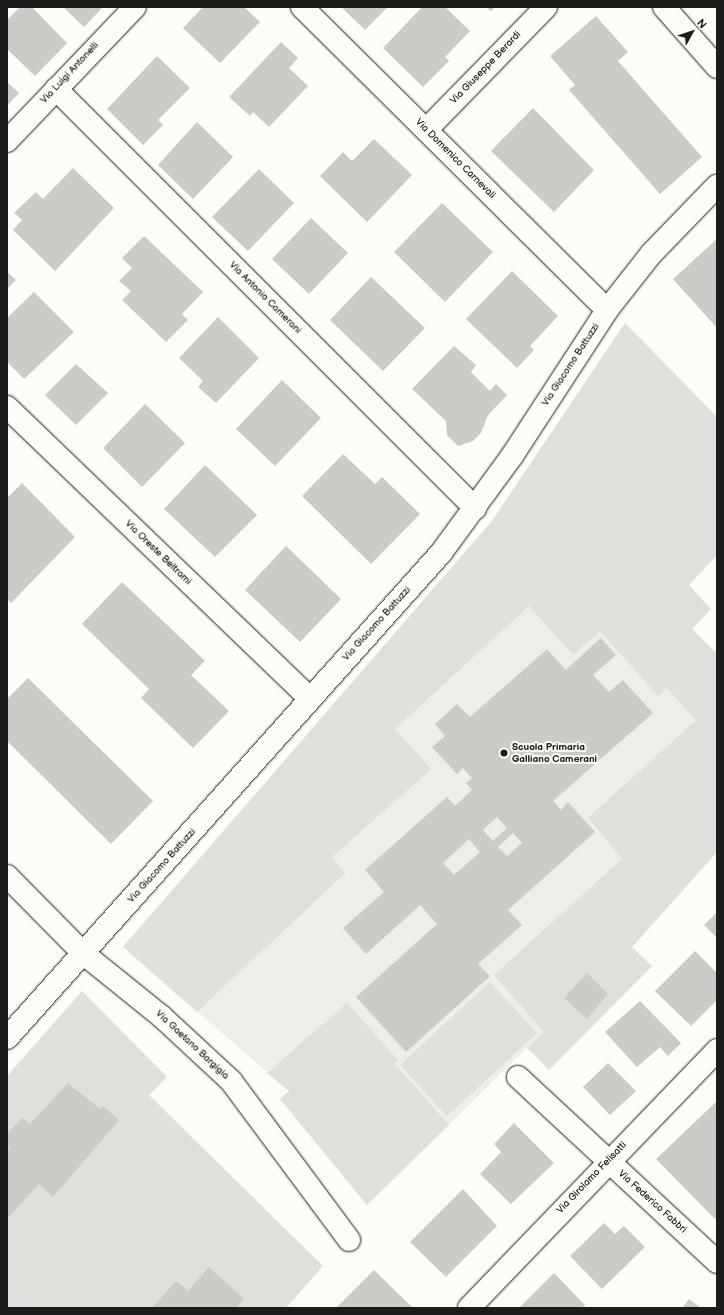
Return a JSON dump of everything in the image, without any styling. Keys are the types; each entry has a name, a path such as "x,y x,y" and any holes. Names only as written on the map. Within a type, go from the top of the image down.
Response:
{"street":[{"name":"Via Luigi Antonelli","path":"7,140 135,7"},
{"name":"Via Domenico Carnevali","path":"302,7 607,310"},
{"name":"Via Giuseppe Berardi","path":"426,130 546,7"},
{"path":"664,7 717,67"},
{"name":"Via Antonio Camerani","path":"56,89 475,508"},
{"name":"Via Giacomo Battuzzi","path":"7,1038 84,954 441,553 475,508 607,310 651,254 717,186"},
{"name":"Via Oreste Beltrami","path":"7,407 310,699"},
{"name":"Via Gaetano Bargigia","path":"7,876 84,954 162,1017 231,1081 349,1240"},
{"name":"Via Girolamo Felisatti","path":"469,1308 717,1050"},
{"name":"Via Federico Fabbri","path":"518,1077 717,1262"}],"shaded area":[{"name":"Scuola Primaria Galliano Camerani","path":"625,323 717,417 717,555 689,585 711,609 692,629 717,654 717,852 632,947 652,966 549,1070 527,1048 367,1205 280,1099 289,1091 123,947 492,521"},
{"path":"625,323 717,417 717,555 689,585 711,609 692,629 717,654 717,852 632,947 652,966 549,1070 528,1048 544,1032 494,975 622,859 588,818 696,720 667,688 658,696 600,631 573,655 529,606 395,729 431,769 332,857 345,873 197,1012 123,947 492,521"},
{"path":"490,982 537,1033 447,1116 400,1065"},
{"path":"82,991 167,1077 149,1095 323,1266 286,1308 7,1308 7,1076"},
{"path":"347,1003 398,1060 394,1063 449,1125 367,1205 280,1099 289,1091 267,1073"}],"building":[{"path":"20,7 32,7 67,43 35,76 7,49 7,20"},
{"path":"63,7 103,7 84,27"},
{"path":"203,7 244,7 260,22 220,63 183,28"},
{"path":"341,7 388,7 365,30"},
{"path":"422,7 445,7 470,31 445,57 449,61 423,87 383,48"},
{"path":"486,7 495,7 491,11"},
{"path":"596,16 628,52 618,61 702,157 660,194 569,90 575,85 550,56"},
{"path":"281,42 298,58 289,68 308,86 269,127 253,112 250,116 229,97"},
{"path":"157,56 190,88 158,120 163,125 143,145 107,109"},
{"path":"7,82 19,93 7,106"},
{"path":"533,108 594,170 554,212 491,151"},
{"path":"197,122 233,157 193,199 158,165"},
{"path":"374,139 412,175 367,222 320,176 343,152 352,161"},
{"path":"73,168 114,208 55,271 13,230 22,220 14,213 36,192 43,199"},
{"path":"259,169 294,203 248,251 212,217"},
{"path":"442,203 493,252 445,302 394,252"},
{"path":"311,218 348,253 309,294 272,259"},
{"path":"144,236 203,292 182,314 188,320 166,342 122,300 131,291 119,281 132,268 122,258"},
{"path":"717,239 717,328 673,279"},
{"path":"512,271 558,316 530,346 534,350 517,368 466,319"},
{"path":"7,272 16,280 7,289"},
{"path":"371,277 425,328 383,371 330,320"},
{"path":"34,292 74,332 24,379 7,362 7,318"},
{"path":"218,317 259,358 216,403 198,387 203,381 179,358"},
{"path":"454,346 476,365 471,372 490,391 496,384 507,395 488,415 481,433 473,441 458,446 447,435 446,421 412,389"},
{"path":"76,364 108,393 76,425 45,395"},
{"path":"282,380 321,418 275,466 236,429"},
{"path":"145,404 185,443 142,487 103,448"},
{"path":"343,454 375,484 382,477 420,514 371,564 302,496"},
{"path":"205,465 257,515 215,557 164,509"},
{"path":"22,483 75,537 11,603 7,599 7,498"},
{"path":"286,546 341,599 300,642 245,590"},
{"path":"122,582 205,661 191,675 229,711 193,748 141,698 149,689 82,624"},
{"path":"601,638 616,655 593,675 609,692 623,680 653,713 553,801 561,810 568,802 595,832 508,910 522,925 478,964 490,976 406,1052 356,997 437,924 420,905 366,954 343,928 384,892 365,870 447,797 455,806 472,790 466,783 472,778 463,768 457,774 432,747 445,736 435,724 457,704 470,717 547,649 566,670","holes":["497,817 507,828 493,841 483,830","513,833 522,843 507,856 498,847","469,839 480,852 454,875 443,863"]},
{"path":"28,678 153,801 111,844 7,741 7,699"},
{"path":"717,912 717,938 704,925"},
{"path":"695,951 717,973 717,1000 691,1026 655,991"},
{"path":"587,973 608,994 587,1019 564,998"},
{"path":"640,1001 681,1043 668,1056 660,1047 637,1067 605,1032"},
{"path":"608,1063 636,1091 610,1115 583,1087"},
{"path":"68,1083 100,1109 103,1106 119,1120 53,1197 39,1184 7,1219 7,1151 10,1147 7,1144 7,1134 22,1118 30,1124"},
{"path":"717,1101 717,1217 715,1219 656,1159"},
{"path":"514,1123 554,1163 511,1204 480,1174 501,1152 494,1144"},
{"path":"463,1189 497,1226 446,1277 410,1242"},
{"path":"604,1223 615,1234 624,1226 645,1247 602,1289 570,1256"},
{"path":"209,1267 244,1299 236,1308 152,1308 176,1281 188,1291"},
{"path":"374,1270 413,1308 336,1308"},
{"path":"554,1273 585,1305 582,1308 519,1308"},
{"path":"689,1299 701,1308 682,1308"}],"place":[{"name":"Scuola Primaria Galliano Camerani","path":"504,753"}]}
